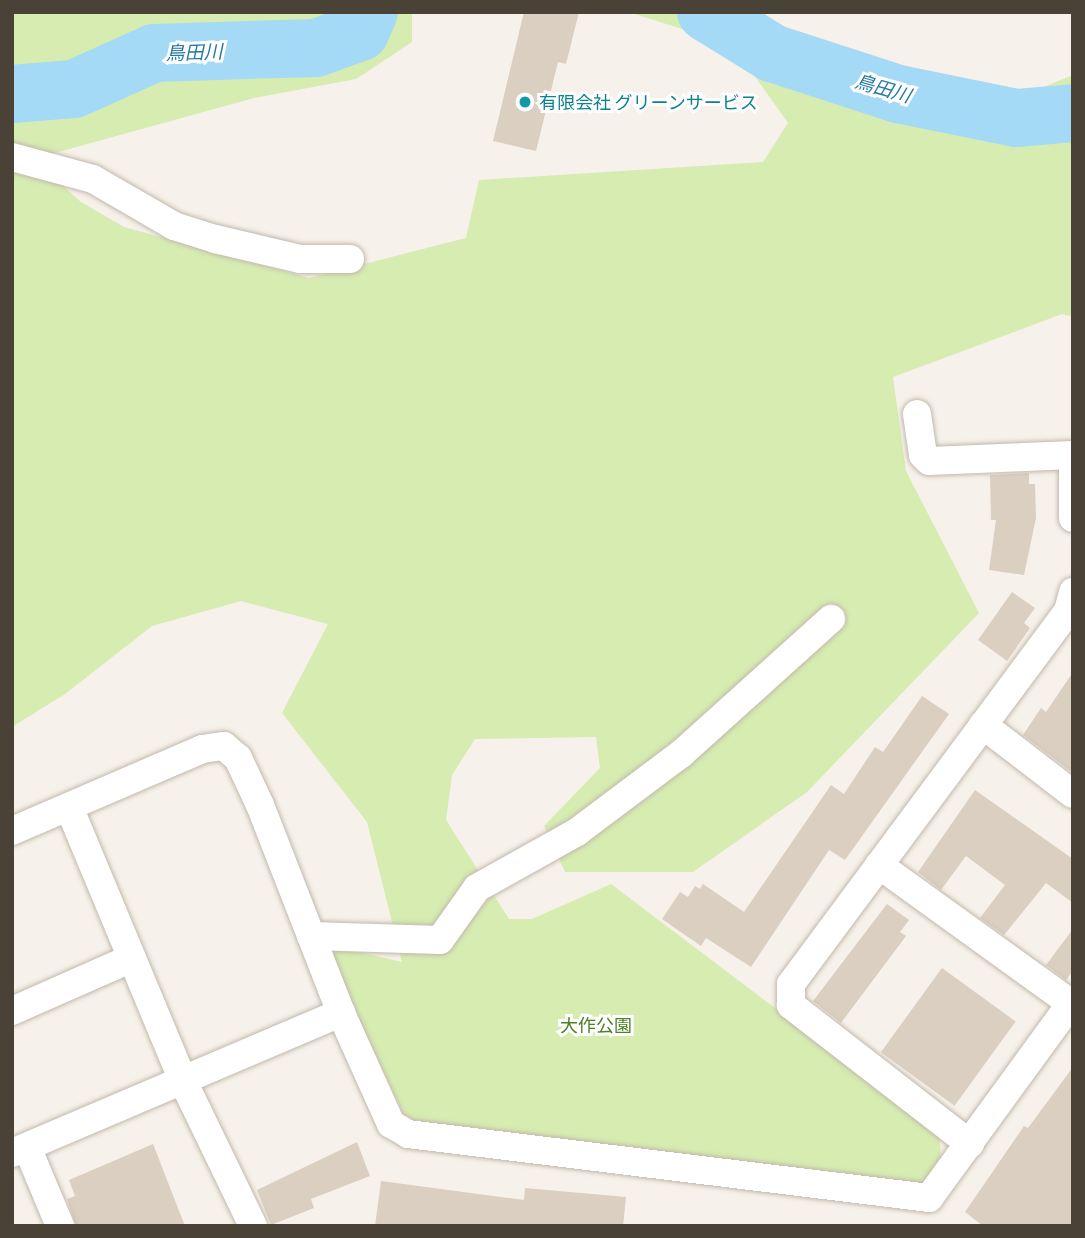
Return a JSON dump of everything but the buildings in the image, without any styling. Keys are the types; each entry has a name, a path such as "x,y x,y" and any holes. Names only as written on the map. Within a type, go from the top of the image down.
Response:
{"street":[{"path":"12,157 93,179 174,226 215,239 300,259 350,260"},
{"path":"917,414 923,455 929,461 1073,455"},
{"path":"1073,466 1073,518"},
{"path":"970,1144 791,1005 791,984 1068,611 1072,595"},
{"path":"311,936 440,940 477,888 577,832 681,754 831,619"},
{"path":"982,725 1073,794"},
{"path":"12,831 202,749 224,746 238,758 260,805 341,1013 391,1124 408,1134 929,1198 1072,1004 879,864"},
{"path":"69,807 183,1081 253,1226"},
{"path":"12,1011 132,958"},
{"path":"60,1226 20,1150 341,1013"}],"green space":[{"name":"大作公園","path":"12,12 412,12 412,42 356,79 254,98 33,159 81,202 124,227 309,278 466,238 479,180 763,162 788,123 733,45 628,12 731,12 836,58 1012,100 1073,75 1073,317 1062,314 893,377 906,471 979,613 807,792 693,872 565,872 544,826 600,768 596,737 475,739 452,775 446,820 509,919 532,919 611,884 939,1132 941,1158 921,1188 411,1130 329,956 341,948 402,962 367,822 282,713 328,624 241,601 152,626 65,694 12,727"}],"waterway":[{"name":"鳥田川","path":"12,94 74,89 154,53 316,48 360,32 369,12"},
{"name":"鳥田川","path":"706,12 772,53 898,94 1016,118 1073,113"}],"place":[{"name":"有限会社 グリーンサービス","path":"525,102"}]}
